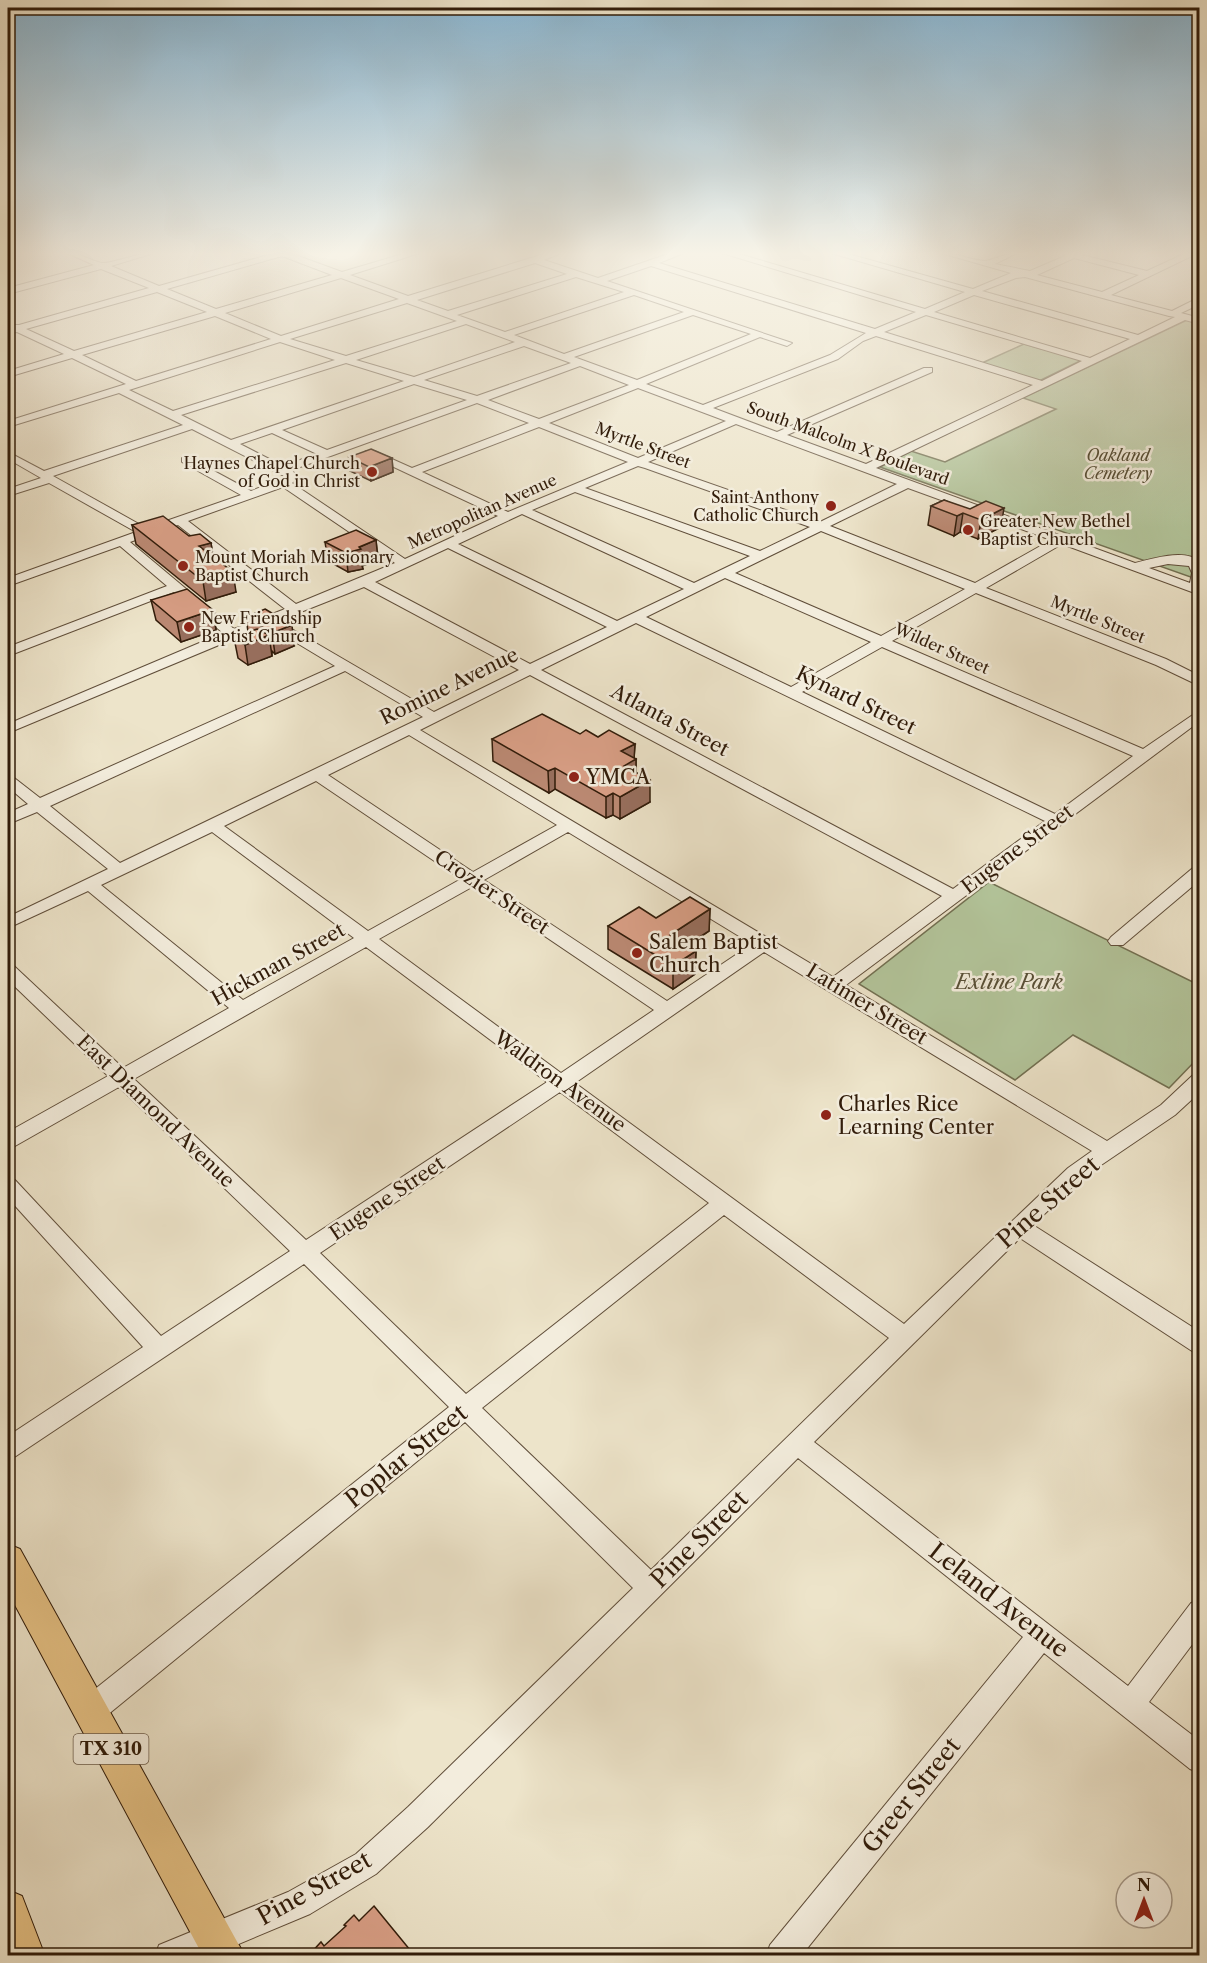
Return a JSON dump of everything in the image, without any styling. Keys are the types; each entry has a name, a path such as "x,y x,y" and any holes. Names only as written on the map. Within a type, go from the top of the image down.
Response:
{"main road":[{"name":"TX 310","path":"8,1560 220,1947"},
{"path":"8,1910 25,1956"}],"street":[{"path":"49,345 134,384"},
{"path":"8,374 108,345"},
{"path":"8,424 265,345"},
{"name":"Myrtle Street","path":"295,345 477,400 638,462 822,527 1161,662 1200,681"},
{"path":"172,415 393,345"},
{"path":"230,444 519,345"},
{"name":"South Malcolm X Boulevard","path":"533,345 1197,590"},
{"path":"565,357 600,345"},
{"path":"412,472 734,345"},
{"path":"704,408 834,357 852,345"},
{"path":"912,345 1042,384"},
{"path":"1035,345 1091,361"},
{"path":"867,468 1124,345"},
{"path":"8,582 250,495 283,476 348,447 580,363"},
{"path":"778,435 928,370"},
{"path":"120,388 230,444 283,476 404,564"},
{"name":"Metropolitan Avenue","path":"8,729 232,634 365,582 508,516 737,420"},
{"path":"8,493 46,477 193,426"},
{"path":"273,429 329,455"},
{"path":"348,447 372,454 508,516"},
{"path":"8,455 146,533"},
{"path":"186,460 250,495"},
{"name":"Romine Avenue","path":"8,923 317,775 909,483"},
{"path":"575,488 761,556"},
{"path":"522,510 696,589"},
{"path":"180,521 294,609"},
{"path":"792,692 1061,540"},
{"path":"122,542 232,634"},
{"path":"447,543 618,627"},
{"path":"1133,567 1195,557 1198,571 1197,590"},
{"path":"8,566 24,576"},
{"name":"Wilder Street","path":"726,574 1143,755"},
{"name":"Atlanta Street","path":"365,582 954,896"},
{"path":"8,652 176,587"},
{"name":"Kynard Street","path":"638,618 1056,820"},
{"path":"268,620 433,717"},
{"path":"8,819 346,666"},
{"name":"Eugene Street","path":"835,984 1200,714"},
{"name":"Latimer Street","path":"409,729 764,944 835,984 1107,1151"},
{"name":"Crozier Street","path":"317,775 667,1010"},
{"path":"8,780 118,869"},
{"name":"Waldron Avenue","path":"213,825 906,1338"},
{"name":"Hickman Street","path":"8,1141 569,825"},
{"path":"1117,941 1200,872"},
{"path":"89,884 242,1009"},
{"name":"Eugene Street","path":"8,1449 764,944"},
{"name":"East Diamond Avenue","path":"8,970 305,1252 464,1409 650,1587"},
{"name":"Pine Street","path":"170,1956 220,1947 366,1864 418,1817 1018,1226 1075,1173 1168,1110 1200,1080"},
{"path":"8,1185 159,1349"},
{"name":"Poplar Street","path":"90,1711 464,1409 724,1203"},
{"path":"1018,1226 1200,1344"},
{"name":"Leland Avenue","path":"797,1443 1200,1759"},
{"path":"1131,1704 1200,1612"},
{"name":"Greer Street","path":"786,1953 1042,1634"}],"green space":[{"path":"1023,345 1082,360 1039,381 982,363"},
{"name":"Oakland Cemetery","path":"1135,345 1199,345 1199,580 880,467 911,451 945,462 1056,409 1023,398"},
{"name":"Exline Park","path":"989,882 1199,985 1199,1057 1169,1088 1073,1035 1015,1080 859,984"}],"building":[{"path":"371,449 392,458 369,467 349,457"},
{"path":"944,500 970,509 986,501 1004,508 981,520 963,513 957,516 931,506"},
{"path":"163,516 189,536 200,534 211,543 199,546 233,572 203,581 132,525"},
{"path":"356,530 376,540 359,547 361,549 346,553 325,542"},
{"path":"187,589 213,610 177,622 151,600"},
{"path":"265,609 292,625 272,633 246,617"},
{"path":"257,629 269,635 245,645 234,638"},
{"path":"542,714 580,734 586,730 598,737 609,730 635,744 621,751 636,759 624,766 650,780 620,797 613,793 606,797 555,768 548,771 492,739"},
{"path":"690,897 710,909 670,935 696,951 673,966 608,926 639,907 656,918"},
{"path":"374,1906 415,1956 308,1956 321,1942 324,1946 346,1926 344,1925 354,1915 359,1921"}],"place":[{"name":"Haynes Chapel Church of God in Christ","path":"372,472"},
{"name":"Saint Anthony Catholic Church","path":"831,506"},
{"name":"Greater New Bethel Baptist Church","path":"968,530"},
{"name":"Mount Moriah Missionary Baptist Church","path":"183,566"},
{"name":"New Friendship Baptist Church","path":"189,627"},
{"name":"YMCA","path":"574,777"},
{"name":"Salem Baptist Church","path":"637,953"},
{"name":"Charles Rice Learning Center","path":"826,1115"}]}
